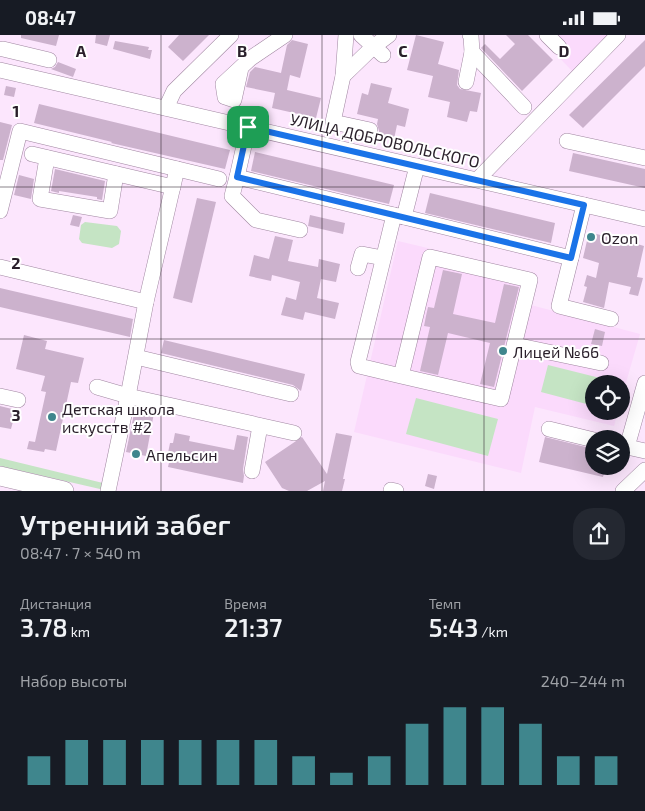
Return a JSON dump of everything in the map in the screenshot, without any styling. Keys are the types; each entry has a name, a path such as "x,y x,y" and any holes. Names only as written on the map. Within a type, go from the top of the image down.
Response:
{"main road":[{"path":"0,476 64,491"}],"street":[{"path":"166,108 174,91 231,35"},
{"path":"241,68 285,35"},
{"path":"346,35 343,76 333,122 370,131"},
{"path":"361,35 378,51"},
{"path":"343,76 378,51 389,35"},
{"path":"466,82 472,52 472,36 470,35"},
{"path":"547,35 559,47"},
{"path":"478,179 618,35"},
{"path":"0,73 4,42 49,60"},
{"path":"472,52 524,107"},
{"name":"УЛИЦА ДОБРОВОЛЬСКОГО","path":"0,73 166,108 645,219"},
{"path":"248,127 232,196 256,220 300,230"},
{"path":"0,211 20,131 219,179"},
{"path":"567,141 645,159"},
{"path":"32,154 173,187"},
{"path":"47,158 40,199 110,211 116,174"},
{"path":"401,376 430,257 530,280 501,399 401,376 359,366 358,362 384,258 417,166"},
{"path":"108,491 146,302 177,169"},
{"path":"237,177 571,258"},
{"path":"584,205 559,307 611,319"},
{"path":"358,268 362,254 384,258"},
{"path":"0,267 146,302"},
{"path":"515,345 601,363"},
{"path":"136,357 291,394"},
{"path":"630,430 645,383"},
{"path":"97,387 128,396 294,433"},
{"path":"0,396 18,401"},
{"path":"252,471 260,426"},
{"path":"549,429 585,438"},
{"path":"630,448 645,451"},
{"path":"623,491 645,470"}],"shaded area":[{"path":"538,35 612,35 574,73"},
{"name":"Лицей №66","path":"398,241 537,274 531,305 640,334 628,375 585,375 585,419 535,407 521,473 354,432"},
{"name":"Лицей №66","path":"589,420 616,420 614,426"}],"green space":[{"path":"85,222 117,226 121,231 119,244 112,248 82,243 79,239 81,225"},
{"path":"548,365 588,375 585,375 585,404 541,392"},
{"path":"416,398 498,419 488,456 406,434"},
{"path":"0,458 103,483 102,488 0,466"}],"building":[{"path":"21,35 59,35 56,46 21,38"},
{"path":"96,35 110,35 107,46 95,43"},
{"path":"179,35 209,35 183,61 168,47"},
{"path":"416,35 444,42 438,64 459,70 457,85 460,89 481,93 477,112 470,111 467,122 447,117 450,102 428,97 433,76 407,70"},
{"path":"506,35 528,35 553,60 522,91 481,48 485,44 500,59 515,44"},
{"path":"292,40 308,44 300,78 290,75 287,90 321,98 316,118 272,108 275,93 246,87 250,72 255,67 281,73 287,45"},
{"path":"645,40 645,66 583,128 569,115"},
{"path":"115,41 149,47 148,50 152,50 150,59 113,49"},
{"path":"58,62 76,69 73,77 51,69"},
{"path":"371,83 392,88 388,103 409,109 405,127 397,125 394,139 378,135 378,119 357,114 362,93 368,95"},
{"path":"6,86 16,88 14,97 4,95"},
{"path":"39,104 230,150 225,169 34,123"},
{"path":"0,122 12,125 3,160 0,160"},
{"path":"255,152 394,185 389,204 251,171"},
{"path":"573,153 645,169 645,188 569,171"},
{"path":"55,169 105,181 102,200 97,199 97,197 51,191"},
{"path":"19,175 34,179 31,199 14,195"},
{"path":"430,193 555,223 551,243 425,213"},
{"path":"197,198 216,202 192,303 173,298"},
{"path":"73,215 82,217 79,227 70,225"},
{"path":"310,215 345,223 343,234 308,226"},
{"path":"589,232 612,238 613,235 644,246 637,277 643,278 638,296 629,294 631,287 609,282 604,308 583,302 587,287 584,286 587,275 596,278 599,263 583,258"},
{"path":"275,236 293,240 288,261 318,267 319,259 340,264 336,282 321,279 317,298 339,303 335,319 305,312 303,320 281,315 286,297 296,300 300,282 272,275 271,281 249,276 254,255 269,259"},
{"path":"443,270 462,274 453,314 495,323 504,284 519,287 494,387 480,384 490,343 448,333 438,375 420,371 430,327 424,326 428,307 434,308"},
{"path":"0,288 133,319 130,337 0,307"},
{"path":"595,329 605,332 602,346 591,344"},
{"path":"24,335 47,341 45,349 84,358 78,383 71,382 56,451 45,449 44,452 27,449 29,441 35,442 46,392 41,391 45,376 16,369"},
{"path":"164,340 305,374 301,391 293,385 161,353"},
{"path":"0,406 16,410 11,429 0,427"},
{"path":"135,409 154,413 146,456 126,452"},
{"path":"175,433 190,436 189,441 234,450 237,435 248,437 243,469 243,483 168,467 171,454 168,453 170,443 173,443"},
{"path":"336,433 352,436 342,491 323,491 325,481 307,491 289,491 282,488 265,462 302,437 327,474"},
{"path":"545,437 585,447 585,473 539,462"},
{"path":"428,474 437,476 434,489 425,486"}],"place":[{"name":"Ozon","path":"591,237"},
{"name":"Лицей №66","path":"503,351"},
{"name":"Детская школа искусств #2","path":"52,417"},
{"name":"Апельсин","path":"136,454"}],"route":[{"path":"248,127 584,205 571,258 237,177 248,127"}]}
